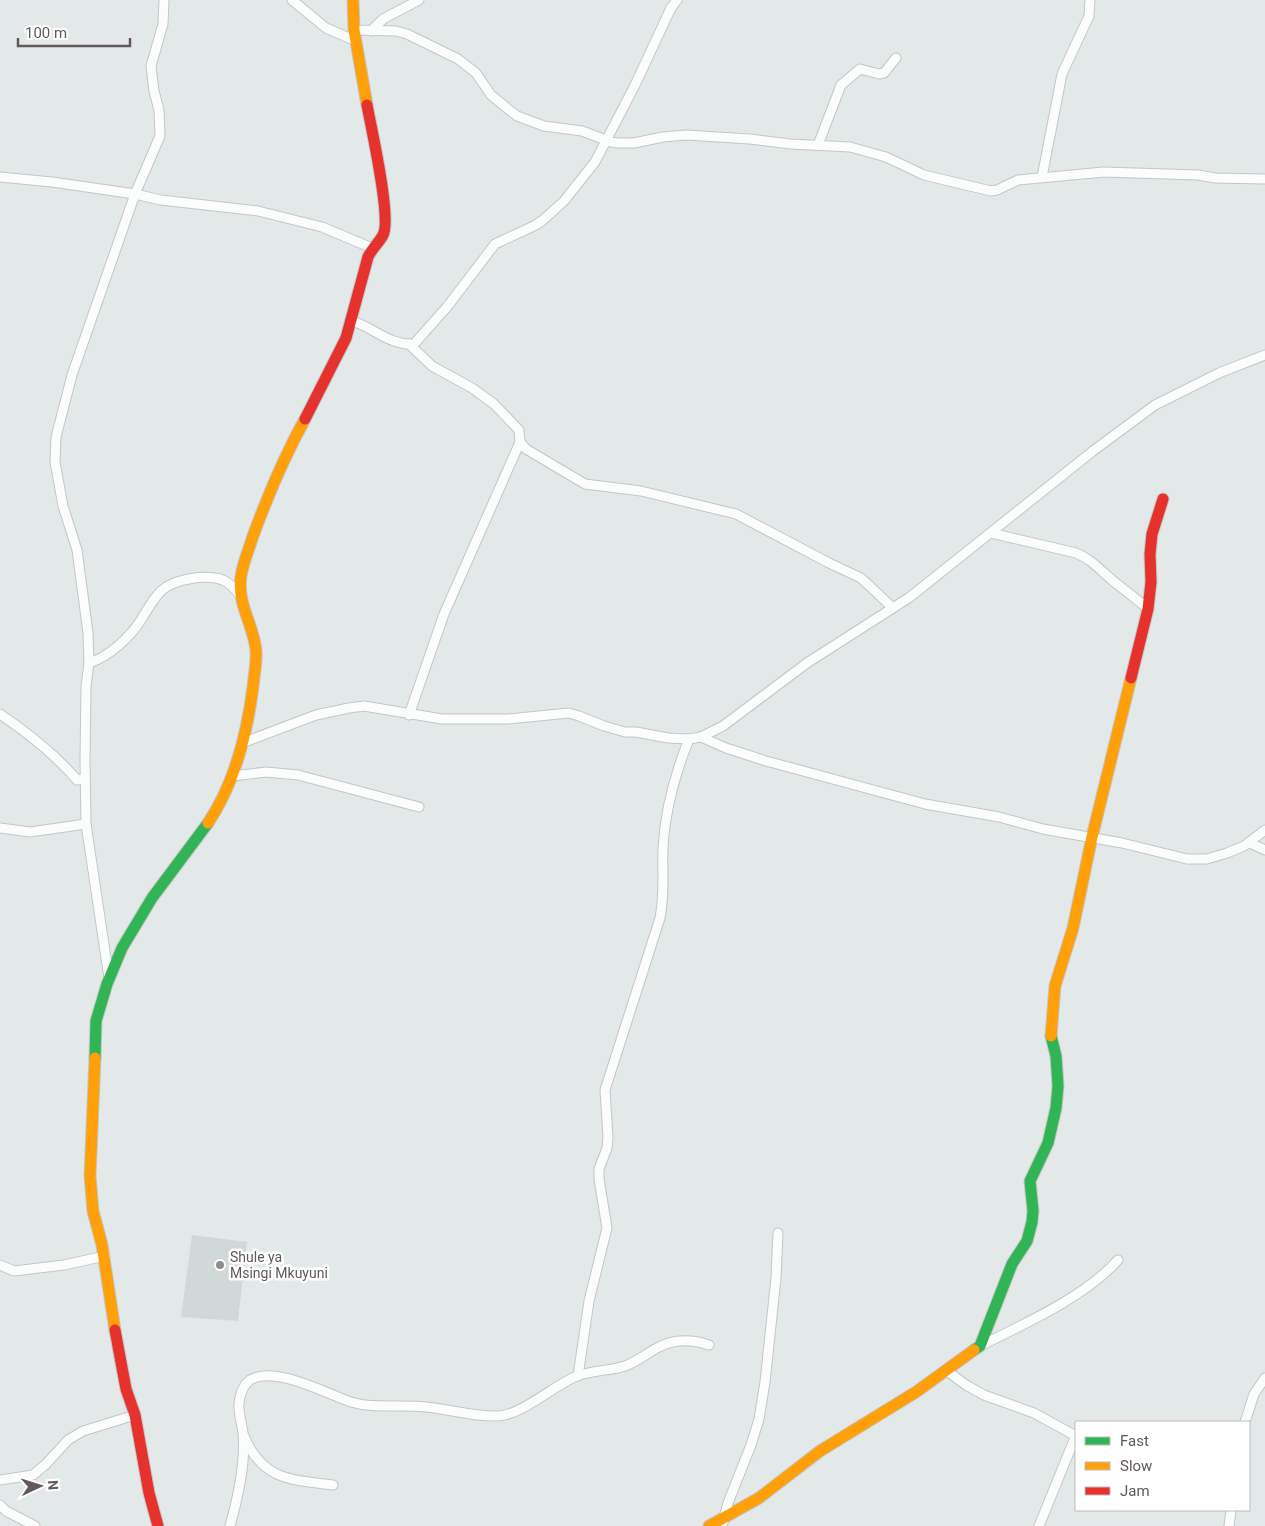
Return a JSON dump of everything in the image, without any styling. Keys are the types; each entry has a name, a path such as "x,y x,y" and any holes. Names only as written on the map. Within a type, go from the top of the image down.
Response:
{"street":[{"path":"109,978 86,824 88,633 77,550 63,506 55,462 56,437 72,375 135,194 160,136 159,110 154,91 151,66 156,43 163,24 164,0"},
{"path":"292,0 326,28 355,35 370,31 396,31 408,34 458,59 476,73 498,102 518,116 544,126 582,131 611,142 634,143 663,137 686,135 850,147 886,157 924,175 991,191 998,190 1018,180 1104,172 1265,179"},
{"path":"158,1526 149,1493 135,1415 126,1389 117,1344 104,1256 93,1211 90,1176 96,1021 99,1004 109,978 132,929 164,880 189,850 217,809 232,776 242,743 256,649 240,594 241,576 245,561 260,517 284,459 338,358 352,321 368,257 372,248 384,234 386,212 355,35 353,0"},
{"path":"370,31 383,19 419,0"},
{"path":"352,321 360,323 394,342 409,344 418,342 495,244 536,225 564,201 596,162 676,0"},
{"path":"1042,177 1062,74 1089,16 1090,0"},
{"path":"818,145 841,85 860,69 879,74 884,73 896,58"},
{"path":"0,177 52,182 135,194 161,200 258,211 322,227 372,248"},
{"path":"409,344 432,366 472,388 494,404 519,430 520,442 444,614 410,715"},
{"path":"242,743 316,715 364,706 410,715 465,720 523,718 569,713 624,732 689,739 701,737 723,726 806,663 910,597 1093,452 1155,406 1218,373 1265,355"},
{"path":"520,442 526,450 585,484 636,489 736,514 861,578 893,608"},
{"path":"980,1346 1012,1264 1027,1241 1032,1222 1033,1211 1030,1181 1048,1143 1056,1108 1058,1086 1056,1056 1050,1034 1055,986 1073,928 1092,837 1148,609 1151,582 1150,554 1152,534 1163,499"},
{"path":"990,533 1084,556 1148,609"},
{"path":"89,663 98,660 132,632 161,592 173,584 204,577 223,580 240,594"},
{"path":"0,714 48,750 64,764 77,780 85,779"},
{"path":"701,737 726,748 766,761 918,802 999,817 1060,833 1092,837 1135,846 1178,858 1207,859 1227,853 1250,843 1265,830"},
{"path":"578,1376 591,1293 606,1228 599,1179 608,1137 605,1090 660,918 664,898 663,862 665,828 673,784 689,739"},
{"path":"232,776 266,772 298,775 419,807"},
{"path":"0,828 30,832 86,824"},
{"path":"1250,843 1265,850"},
{"path":"723,1523 734,1485 751,1445 759,1419 776,1278 778,1233"},
{"path":"0,1265 14,1271 64,1265 104,1256"},
{"path":"709,1526 723,1523 820,1451 916,1392 980,1346 1056,1307 1104,1275 1118,1260"},
{"path":"332,1485 296,1481 280,1475 257,1458 247,1444 239,1415 241,1394 250,1380 264,1375 280,1377 310,1385 362,1404 426,1406 496,1416 513,1412 578,1376 624,1366 663,1344 676,1341 694,1341 709,1345"},
{"path":"947,1371 984,1395 1034,1413 1075,1435"},
{"path":"1245,1421 1251,1401 1265,1378"},
{"path":"0,1480 33,1474 46,1464 54,1453 68,1440 83,1431 135,1415"},
{"path":"230,1526 240,1478 243,1433"},
{"path":"1039,1526 1075,1438"},
{"path":"0,1505 6,1511 35,1526"},
{"path":"1229,1526 1231,1511"}],"shaded area":[{"path":"192,1235 247,1242 238,1321 181,1317"}],"traffic: fast":[{"path":"95,1058 96,1021 107,984 122,948 152,898 208,823"},
{"path":"974,1350 980,1346 1012,1264 1027,1241 1032,1222 1033,1211 1030,1181 1048,1143 1056,1108 1058,1086 1056,1056 1051,1036"}],"traffic: slow":[{"path":"353,0 354,30 367,105"},
{"path":"208,823 233,775 243,740 253,687 256,650 241,596 242,571 253,536 271,491 305,419"},
{"path":"1051,1036 1055,986 1073,928 1092,837 1131,678"},
{"path":"95,1058 90,1176 93,1211 102,1245 115,1330"},
{"path":"709,1526 759,1498 820,1451 916,1392 974,1350"}],"traffic: jam":[{"path":"305,419 346,338 368,257 380,241 385,226 383,193 367,105"},
{"path":"1131,678 1148,609 1151,582 1150,554 1152,534 1163,499"},
{"path":"115,1330 126,1389 135,1415 149,1493 158,1526"}],"place":[{"name":"Shule ya Msingi Mkuyuni","path":"220,1265"}]}
